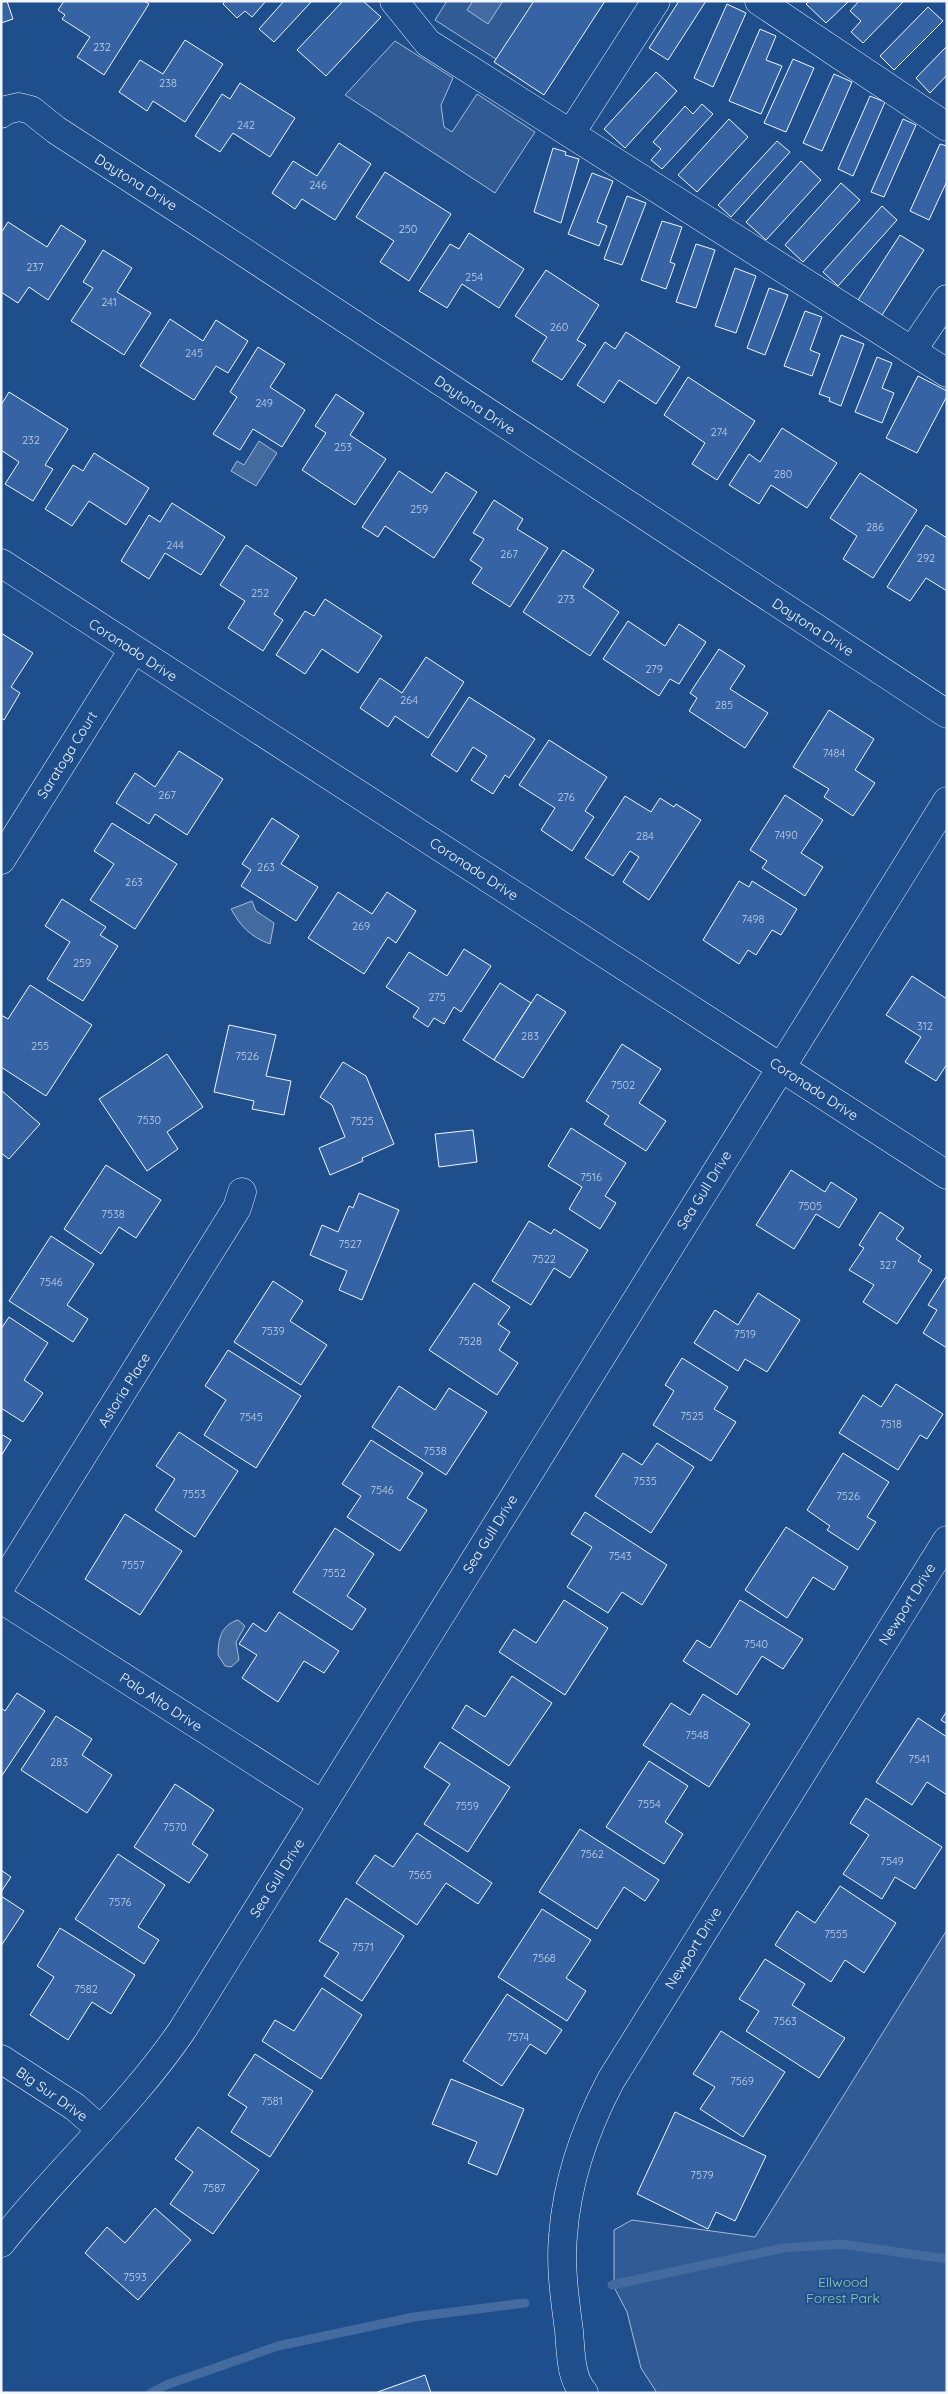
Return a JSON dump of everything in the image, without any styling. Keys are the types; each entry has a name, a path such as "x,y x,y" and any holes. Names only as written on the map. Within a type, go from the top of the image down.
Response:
{"street":[{"path":"394,1 428,42 947,373"},
{"path":"571,133 656,1"},
{"path":"760,1 947,127"},
{"name":"Daytona Drive","path":"1,114 6,110 19,107 31,110 56,130 947,714"},
{"path":"912,351 947,299"},
{"name":"Coronado Drive","path":"1,563 132,650 947,1174"},
{"name":"Saratoga Court","path":"1,860 132,650"},
{"name":"Sea Gull Drive","path":"1,2243 25,2213 135,2093 174,2042 947,801"},
{"name":"Astoria Place","path":"1,1586 237,1208 242,1192"},
{"name":"Newport Drive","path":"576,2390 564,2286 562,2237 570,2181 590,2122 611,2080 947,1540"},
{"name":"Palo Alto Drive","path":"1,1599 322,1804"},
{"name":"Big Sur Drive","path":"1,2059 75,2107 101,2130"}],"shaded area":[{"path":"447,1 537,1 499,61 435,20"},
{"path":"473,1 503,1 488,24 467,10"},
{"path":"395,41 453,78 441,105 444,127 452,132 477,94 535,132 495,193 345,95"},
{"path":"259,441 277,453 256,486 231,471 237,461 244,465"},
{"path":"252,901 256,911 274,923 270,944 247,931 231,909"},
{"path":"238,1620 245,1626 236,1642 239,1660 231,1667 225,1666 218,1655 220,1638 228,1625"},
{"name":"Ellwood Forest Park","path":"947,1930 947,2393 657,2393 641,2368 627,2312 614,2287 614,2230 632,2220 755,2237"}],"building":[{"path":"1,1 7,1 13,19 1,23"},
{"path":"64,1 144,1 149,4 104,75 77,57 90,37 62,19 65,15 58,10"},
{"path":"225,1 266,1 252,17 245,11 237,18 223,4"},
{"path":"284,1 312,1 274,42 259,29"},
{"path":"343,1 363,1 381,17 326,76 297,50"},
{"path":"534,1 605,1 544,95 494,62"},
{"path":"679,1 706,1 668,60 649,48"},
{"path":"809,1 849,1 826,23 806,4"},
{"path":"859,1 904,1 863,43 851,32 861,21 850,11"},
{"path":"727,4 746,13 713,87 694,78"},
{"path":"928,7 943,21 894,70 880,56"},
{"path":"760,29 776,36 766,60 782,66 761,114 729,101"},
{"path":"185,40 223,64 185,122 153,101 147,111 119,92 140,60 163,74"},
{"path":"947,46 947,75 930,93 916,78"},
{"path":"793,59 814,68 786,132 764,123"},
{"path":"656,72 677,91 625,148 604,129"},
{"path":"834,74 852,82 822,151 803,143"},
{"path":"240,83 295,118 270,157 233,133 220,152 195,136 222,94 230,99"},
{"path":"870,96 885,102 853,176 838,169"},
{"path":"702,104 713,114 662,169 651,160 661,149 653,142 685,106 693,114"},
{"path":"729,119 748,137 697,192 678,175"},
{"path":"903,119 916,125 884,197 871,192"},
{"path":"777,141 790,152 731,217 718,205"},
{"path":"339,143 371,164 335,220 302,199 295,209 272,193 293,161 317,176"},
{"path":"940,144 947,146 947,181 929,220 910,211"},
{"path":"553,148 566,152 565,155 579,159 561,223 534,212"},
{"path":"801,161 821,180 766,240 746,222"},
{"path":"385,172 451,214 409,281 380,262 394,241 356,217"},
{"path":"592,173 613,181 597,222 607,226 599,246 568,234"},
{"path":"841,183 860,200 803,262 785,245"},
{"path":"627,196 646,203 622,265 604,259"},
{"path":"882,206 897,220 838,286 823,272"},
{"path":"662,221 682,227 670,262 675,264 666,289 641,280"},
{"path":"8,222 47,247 61,225 86,241 48,300 29,287 18,303 1,292 1,233"},
{"path":"469,233 524,269 499,308 462,284 447,308 419,291 450,244 459,249"},
{"path":"900,235 924,250 882,315 858,300"},
{"path":"696,244 715,250 696,308 676,302"},
{"path":"103,250 132,268 117,292 151,313 124,355 71,321 93,288 83,282"},
{"path":"735,268 756,276 736,333 715,326"},
{"path":"546,270 599,305 577,340 586,345 562,380 532,361 547,337 515,316"},
{"path":"769,288 788,295 765,355 747,348"},
{"path":"805,311 822,317 810,350 820,354 812,376 784,366"},
{"path":"170,319 203,341 216,320 248,341 228,373 216,366 194,400 140,366"},
{"path":"626,332 680,367 656,404 619,380 604,403 577,385 605,342 615,349"},
{"path":"841,335 864,344 841,406 829,401 830,398 819,394"},
{"path":"258,347 285,364 270,387 305,410 282,447 253,429 240,450 213,434 237,397 230,392"},
{"path":"877,357 892,363 882,388 894,393 882,423 855,412"},
{"path":"918,376 947,391 947,396 917,453 886,438"},
{"path":"688,377 755,421 717,480 692,464 705,443 664,415"},
{"path":"9,392 68,429 45,465 53,469 33,501 5,484 19,462 1,450 1,405"},
{"path":"336,394 364,413 350,435 386,459 355,505 302,470 326,433 315,426"},
{"path":"782,428 837,463 807,508 771,485 759,504 729,485 749,454 760,462"},
{"path":"94,453 149,488 126,525 89,501 72,526 45,509 73,465 83,471"},
{"path":"399,471 432,493 446,472 477,492 434,558 385,526 378,537 362,527"},
{"path":"860,473 917,510 873,578 843,559 857,536 830,518"},
{"path":"494,500 523,519 517,529 548,548 510,607 472,583 482,568 470,560 484,539 473,533"},
{"path":"172,503 225,537 201,575 165,553 149,579 121,561 149,515 160,522"},
{"path":"926,525 947,538 947,591 926,578 910,601 887,587"},
{"path":"246,545 297,578 274,614 283,620 263,651 228,628 245,601 220,585"},
{"path":"563,550 594,570 583,587 619,612 590,656 523,612"},
{"path":"325,599 382,636 358,673 322,649 305,674 276,655 305,611 314,616"},
{"path":"628,621 665,646 679,624 706,642 679,684 670,679 659,696 603,659"},
{"path":"1,633 33,653 11,687 20,693 4,720 1,718"},
{"path":"719,649 745,666 730,689 768,713 745,748 689,711 697,698 690,693"},
{"path":"426,657 464,682 428,738 395,716 388,727 360,708 380,678 402,693"},
{"path":"469,697 535,739 509,778 505,775 493,794 471,780 487,756 473,747 457,772 431,755"},
{"path":"829,710 874,739 855,770 875,783 853,816 824,797 829,789 793,767"},
{"path":"549,740 607,777 585,811 594,817 572,851 541,830 555,808 519,785"},
{"path":"179,751 223,779 187,835 155,814 149,824 116,803 135,773 155,787"},
{"path":"785,795 823,820 801,853 823,867 805,896 762,868 767,861 750,850"},
{"path":"625,796 651,812 660,798 674,807 676,804 701,820 649,900 623,882 639,857 630,851 613,876 585,858"},
{"path":"272,818 299,836 281,864 318,887 296,921 241,886 251,870 242,864"},
{"path":"112,823 177,864 135,929 90,900 114,864 94,851"},
{"path":"739,881 749,887 752,881 797,909 781,935 772,930 756,955 748,950 739,964 703,940"},
{"path":"338,892 372,914 387,892 416,911 396,943 388,937 364,974 308,938"},
{"path":"62,899 106,927 100,935 118,946 83,1001 47,979 70,942 45,926"},
{"path":"464,949 491,966 461,1012 454,1007 444,1024 434,1018 428,1027 413,1017 419,1008 386,987 409,952 447,976"},
{"path":"912,976 947,999 947,1064 936,1081 905,1062 921,1037 886,1015"},
{"path":"500,983 531,1003 494,1060 463,1040"},
{"path":"30,985 92,1025 46,1096 1,1067 1,1015 8,1019"},
{"path":"537,994 566,1012 523,1078 494,1060"},
{"path":"229,1025 276,1035 266,1076 291,1081 284,1115 252,1109 254,1101 214,1092"},
{"path":"622,1044 661,1069 639,1103 666,1121 646,1151 604,1124 609,1116 586,1101"},
{"path":"167,1054 203,1107 167,1132 178,1149 147,1171 99,1099"},
{"path":"343,1062 366,1076 394,1144 362,1158 363,1161 330,1175 319,1148 345,1137 332,1105 320,1097"},
{"path":"1,1090 40,1124 9,1159 1,1153"},
{"path":"571,1128 626,1163 605,1196 616,1203 600,1229 569,1209 582,1187 548,1166"},
{"path":"473,1130 477,1162 439,1167 435,1134"},
{"path":"106,1165 161,1200 136,1238 119,1227 101,1254 64,1229"},
{"path":"791,1170 825,1192 831,1182 857,1199 839,1228 816,1214 794,1249 756,1225"},
{"path":"359,1193 399,1210 362,1300 339,1290 347,1271 310,1255 322,1225 338,1232 349,1206 353,1208"},
{"path":"880,1212 904,1228 896,1239 921,1256 918,1261 932,1270 897,1324 863,1302 874,1285 849,1270 864,1248 859,1245"},
{"path":"529,1221 551,1234 554,1229 588,1250 570,1278 554,1268 531,1305 492,1281"},
{"path":"51,1236 94,1264 67,1305 88,1319 73,1342 9,1301"},
{"path":"947,1275 947,1348 923,1333 937,1310 928,1305"},
{"path":"273,1281 303,1301 290,1321 327,1345 301,1385 234,1342"},
{"path":"474,1283 510,1307 498,1324 510,1332 499,1350 518,1363 497,1395 429,1350"},
{"path":"758,1293 800,1320 767,1372 745,1359 738,1371 694,1343 715,1310 738,1325"},
{"path":"9,1317 48,1343 24,1380 43,1393 23,1422 1,1408 1,1329"},
{"path":"228,1350 301,1396 256,1468 204,1435 226,1400 205,1386"},
{"path":"682,1358 728,1387 714,1409 736,1422 711,1461 653,1425 674,1391 665,1385"},
{"path":"896,1384 943,1414 927,1439 920,1435 898,1470 839,1433 863,1395 881,1407"},
{"path":"399,1386 435,1410 449,1388 487,1412 446,1475 372,1427"},
{"path":"179,1432 238,1471 195,1537 155,1510 175,1479 156,1466"},
{"path":"1,1434 11,1440 1,1456"},
{"path":"371,1440 423,1473 407,1498 427,1510 400,1551 347,1517 361,1496 342,1484"},
{"path":"657,1443 694,1467 651,1533 595,1496 623,1453 642,1465"},
{"path":"843,1453 889,1482 867,1517 876,1522 858,1550 827,1530 830,1526 807,1510"},
{"path":"585,1512 667,1565 642,1605 622,1592 608,1613 567,1587 592,1547 571,1534"},
{"path":"125,1514 182,1551 140,1615 85,1579"},
{"path":"786,1527 848,1567 834,1590 813,1577 787,1618 745,1590"},
{"path":"335,1528 374,1554 347,1596 366,1609 352,1630 293,1592"},
{"path":"564,1600 608,1628 565,1695 499,1652 514,1629 536,1643"},
{"path":"740,1600 803,1639 783,1669 762,1656 737,1695 683,1661 697,1640 710,1648"},
{"path":"279,1612 339,1651 324,1673 304,1661 278,1702 242,1678 257,1655 239,1644 253,1623 266,1632"},
{"path":"512,1676 552,1703 509,1766 452,1728 466,1705 485,1717"},
{"path":"17,1693 45,1711 1,1777 1,1708 5,1711"},
{"path":"703,1694 750,1724 709,1787 643,1745 671,1703 690,1715"},
{"path":"947,1711 947,1724 941,1720"},
{"path":"56,1716 92,1739 82,1755 112,1775 87,1813 21,1770"},
{"path":"918,1718 947,1737 947,1795 927,1782 912,1805 876,1782"},
{"path":"440,1742 510,1787 468,1852 424,1824 450,1784 424,1767"},
{"path":"649,1761 688,1786 665,1822 683,1834 664,1864 606,1827"},
{"path":"175,1784 214,1810 192,1844 208,1855 189,1883 134,1847"},
{"path":"866,1798 942,1847 915,1889 895,1877 882,1899 843,1874 869,1835 850,1823"},
{"path":"580,1829 659,1880 645,1901 624,1887 597,1929 539,1892"},
{"path":"417,1833 492,1883 478,1904 446,1883 417,1925 356,1883 375,1855 393,1867"},
{"path":"118,1854 165,1885 138,1927 159,1940 144,1964 75,1919"},
{"path":"1,1870 11,1877 1,1892"},
{"path":"840,1886 896,1923 864,1973 845,1960 831,1982 775,1945 797,1911 815,1923"},
{"path":"1,1896 24,1911 1,1946"},
{"path":"346,1898 404,1936 362,2001 324,1976 339,1953 319,1941"},
{"path":"542,1909 591,1940 566,1978 586,1991 567,2021 498,1977"},
{"path":"60,1928 135,1975 111,2014 92,2002 68,2040 30,2015 54,1977 37,1966"},
{"path":"765,1959 805,1984 792,2005 845,2038 819,2078 746,2031 759,2011 739,1999"},
{"path":"322,1988 362,2015 321,2079 262,2041 275,2020 294,2031"},
{"path":"507,1994 562,2030 546,2054 530,2044 502,2086 463,2061"},
{"path":"721,2031 785,2072 743,2137 700,2109 715,2087 693,2074"},
{"path":"255,2054 313,2091 270,2157 231,2132 247,2107 228,2095"},
{"path":"451,2079 524,2109 497,2175 468,2163 477,2142 432,2124"},
{"path":"675,2112 766,2156 735,2221 716,2212 708,2229 637,2194"},
{"path":"198,2127 259,2170 213,2234 170,2204 193,2172 175,2159"},
{"path":"155,2208 191,2240 138,2300 85,2253 107,2227 125,2243"},
{"path":"425,2375 431,2393 375,2393"}],"waterway":[{"path":"612,2285 783,2248 841,2244 947,2259"},
{"path":"151,2393 166,2385 278,2346 414,2317 525,2303"}]}
